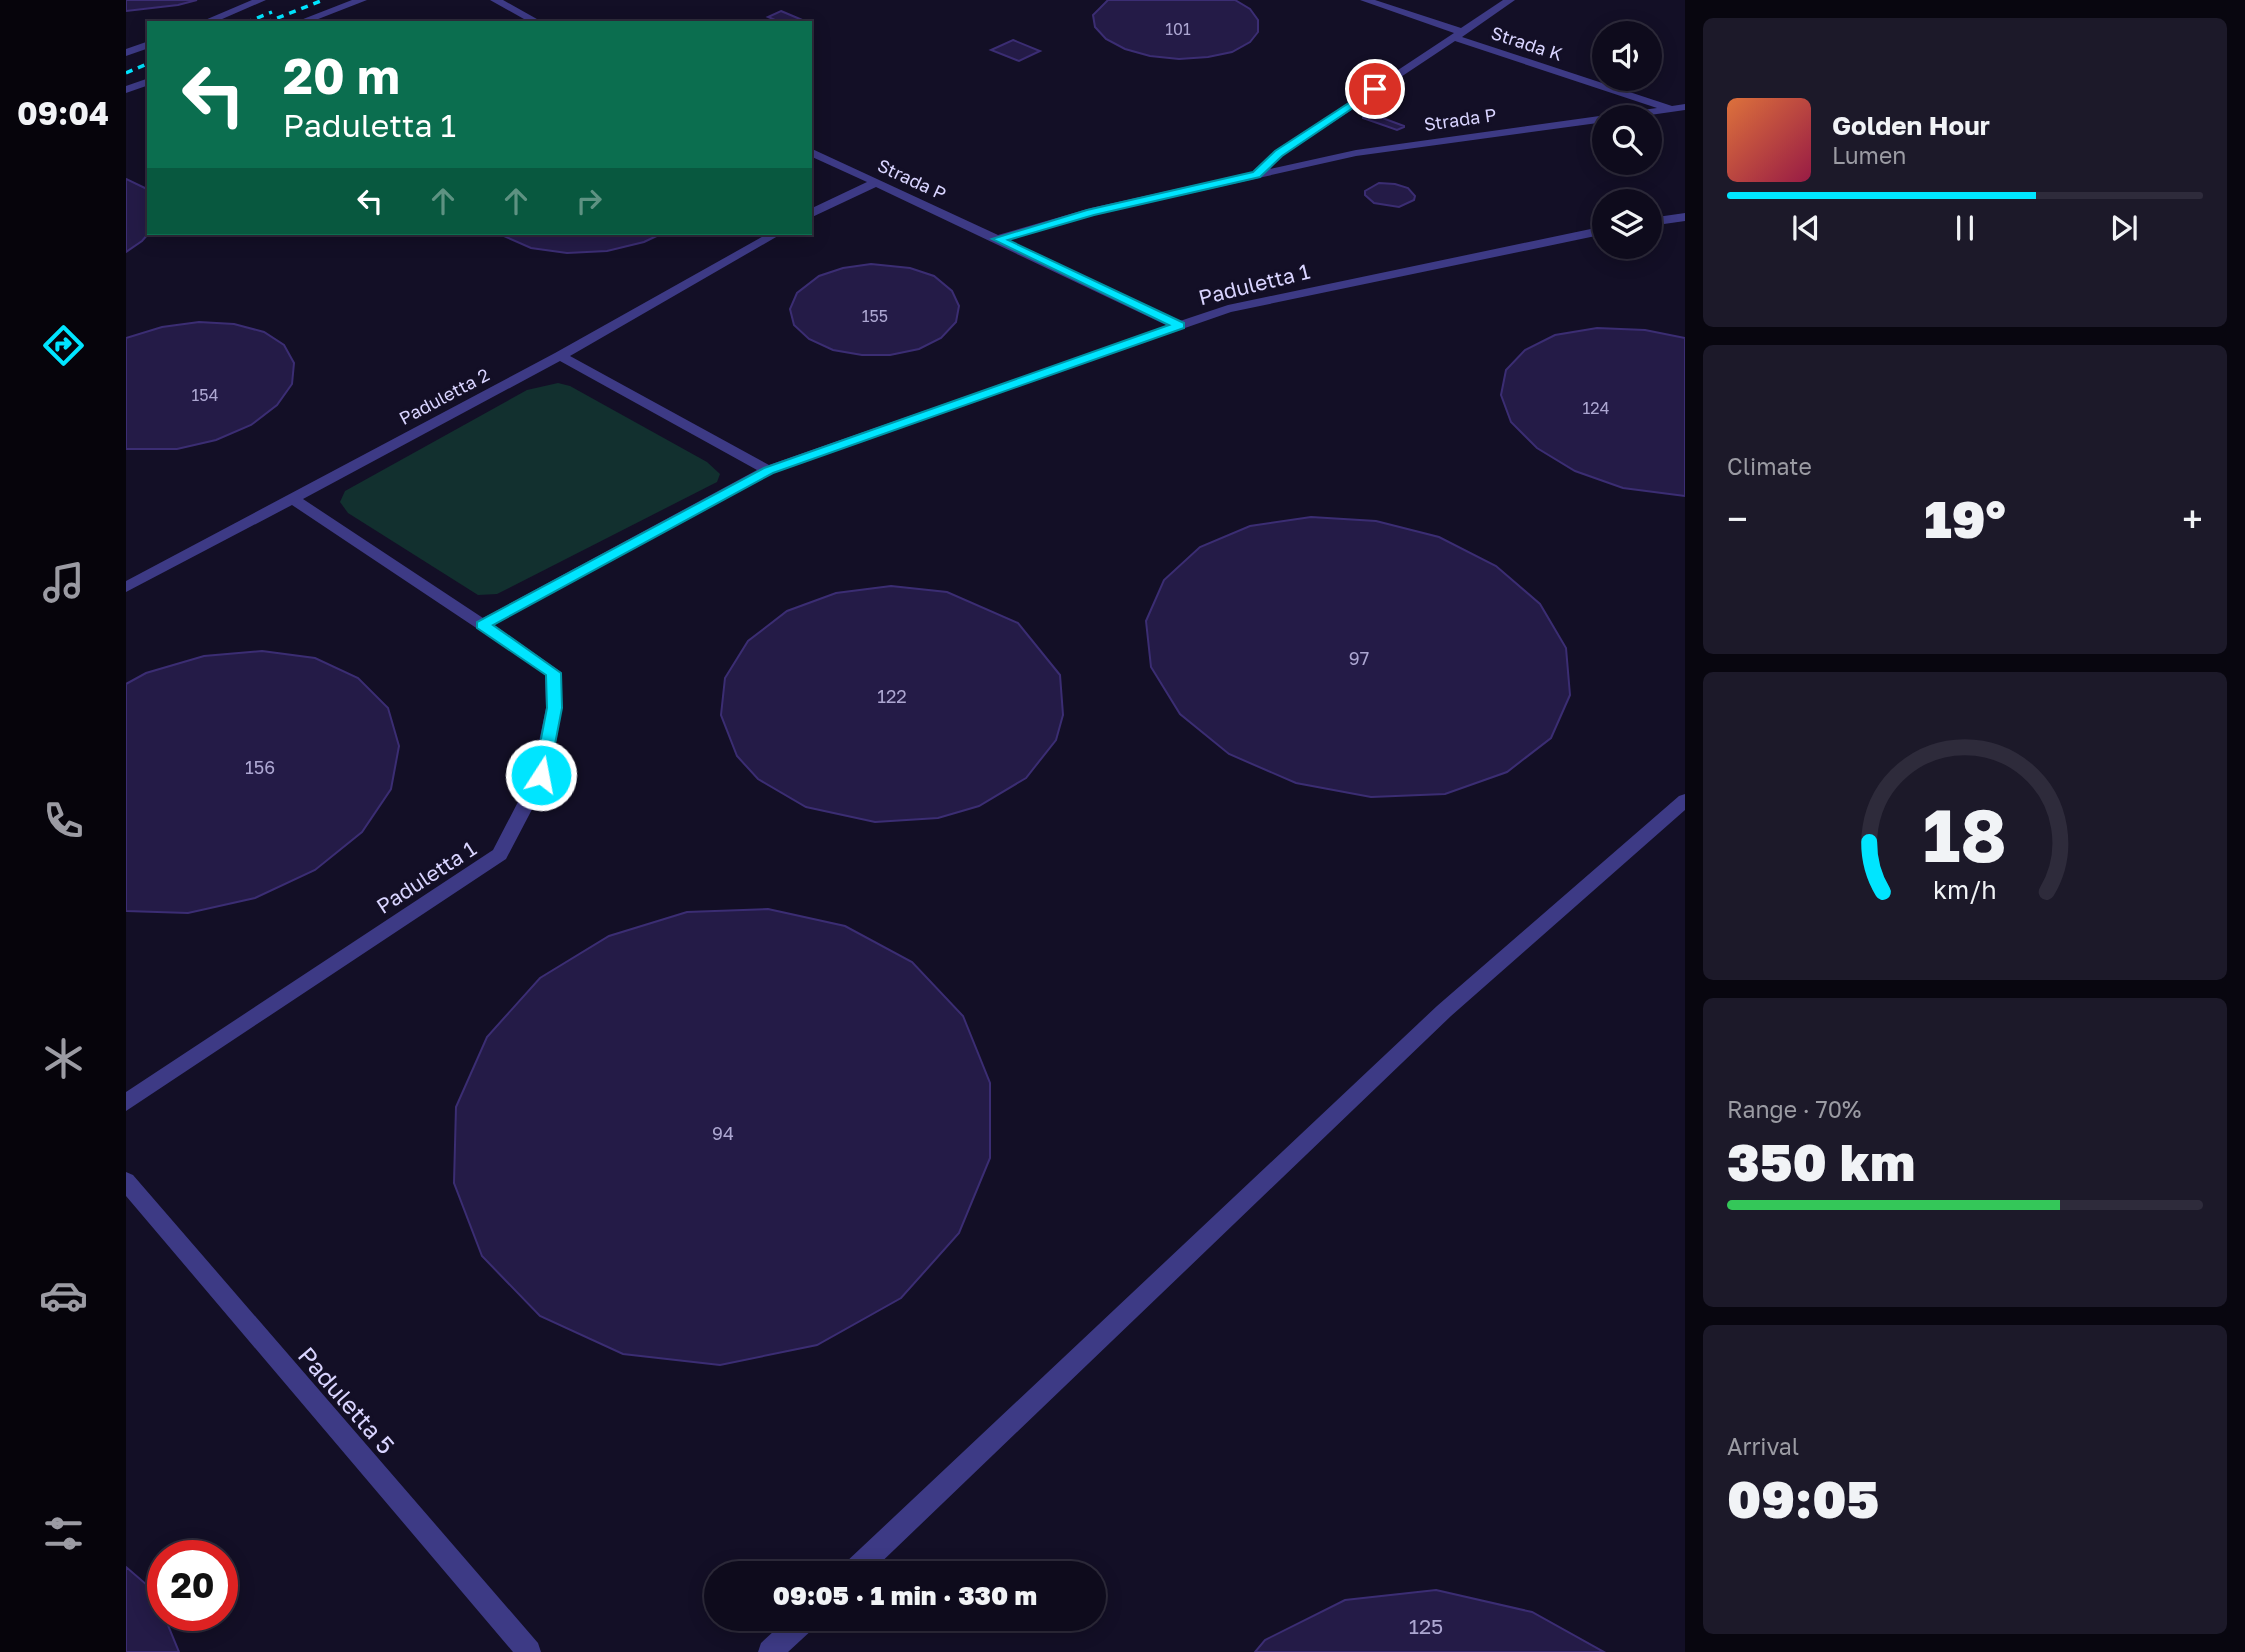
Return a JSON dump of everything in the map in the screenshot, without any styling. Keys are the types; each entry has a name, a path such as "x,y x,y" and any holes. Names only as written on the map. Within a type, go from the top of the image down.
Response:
{"lane":[{"path":"208,21 261,0"},
{"path":"304,21 362,0"},
{"path":"495,0 535,21"},
{"name":"Strada K","path":"1365,0 1670,108"},
{"path":"1256,174 1278,154 1510,0"},
{"path":"126,53 147,45"},
{"path":"126,90 147,82"},
{"name":"Strada P","path":"998,239 1091,212 1256,174 1413,143 1685,107"},
{"name":"Strada P","path":"812,152 1180,326"},
{"path":"812,213 877,181"},
{"path":"1662,220 1685,217"},
{"name":"Paduletta 1","path":"126,1103 500,854 541,775 554,708 554,673 482,625 768,470 1228,309 1592,233"},
{"name":"Paduletta 2","path":"126,587 560,356 773,235"},
{"path":"560,356 768,470"},
{"path":"293,499 482,625"},
{"path":"866,1561 1444,1011 1685,800"},
{"name":"Paduletta 5","path":"126,1181 529,1652"},
{"path":"770,1652 792,1631"}],"green space":[{"path":"558,383 570,386 707,462 720,474 717,482 497,594 478,595 348,513 340,502 345,491 527,390"}],"building":[{"path":"126,0 197,0 126,11"},
{"path":"1108,0 1235,0 1250,9 1258,20 1258,32 1250,42 1232,52 1179,59 1150,56 1125,49 1106,39 1095,27 1093,15"},
{"path":"781,11 800,19 777,21 768,17"},
{"path":"1013,40 1040,51 1019,61 991,50"},
{"path":"1369,113 1404,127 1397,130 1363,118 1363,115"},
{"path":"126,179 147,189 147,235 126,252"},
{"path":"1379,183 1408,188 1415,196 1414,200 1399,207 1374,203 1365,195 1365,191"},
{"path":"502,235 659,235 644,242 607,251 567,253 531,248"},
{"path":"871,264 910,268 934,276 952,291 959,306 956,322 941,338 919,349 890,355 862,355 833,350 809,339 794,325 790,309 797,293 819,276 843,268"},
{"path":"199,322 234,324 264,332 284,345 294,363 292,384 277,405 251,425 216,440 177,449 126,449 126,338 162,327"},
{"path":"1597,328 1645,330 1685,338 1685,496 1623,488 1575,471 1537,448 1511,422 1501,395 1506,370 1525,350 1555,335"},
{"path":"1311,517 1376,521 1439,537 1496,566 1540,604 1566,648 1570,695 1551,738 1507,772 1445,794 1371,797 1296,783 1229,754 1180,714 1151,667 1146,621 1164,580 1200,547 1250,526"},
{"path":"891,586 947,592 1018,623 1060,675 1063,715 1056,740 1026,778 979,806 938,818 875,822 806,807 758,779 737,756 721,715 725,678 748,641 787,611 836,593"},
{"path":"262,651 315,658 358,678 388,708 399,746 391,789 362,832 315,870 255,898 188,913 126,911 126,684 146,673 204,656"},
{"path":"768,909 845,926 912,962 963,1016 990,1083 990,1158 959,1233 901,1298 817,1345 720,1365 623,1354 540,1316 482,1256 454,1183 456,1107 487,1037 540,978 609,936 687,912"},
{"path":"126,1567 147,1585 147,1631 170,1631 179,1652 126,1652"},
{"path":"1436,1590 1532,1612 1604,1652 1255,1652 1265,1640 1345,1600"}],"railway":[{"path":"270,21 323,0"},
{"path":"250,21 272,12"},
{"path":"126,73 147,64"}],"route":[{"path":"541,775 554,708 554,673 482,625 768,470 1180,326 998,239 1091,212 1256,174 1278,154 1375,89"}]}
